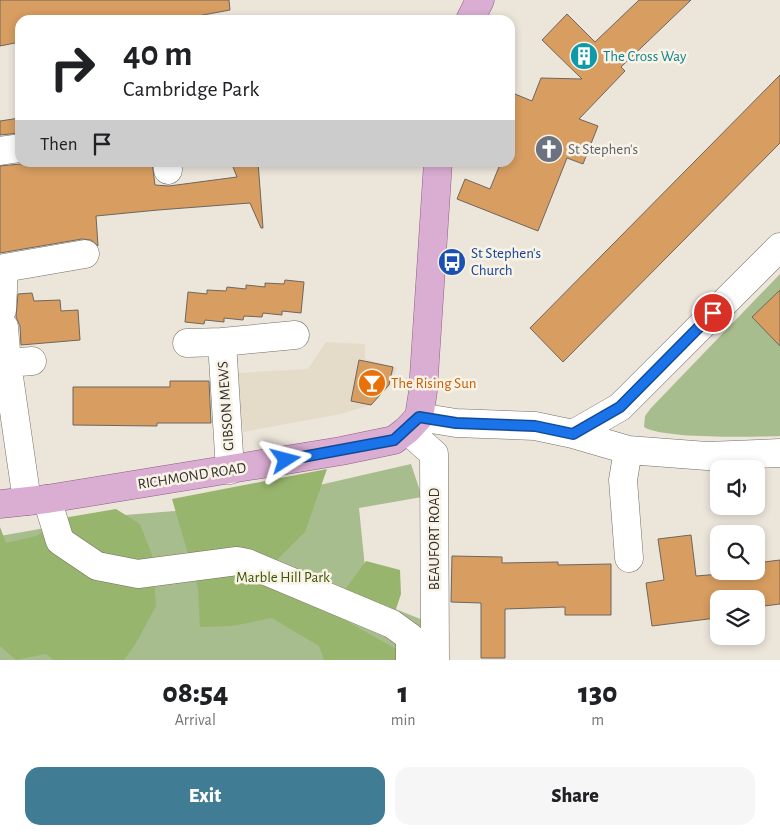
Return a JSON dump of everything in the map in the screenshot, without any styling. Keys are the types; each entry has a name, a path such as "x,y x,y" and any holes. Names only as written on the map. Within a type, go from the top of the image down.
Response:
{"main road":[{"path":"472,15 480,0"},
{"path":"413,423 424,390 438,167"},
{"name":"RICHMOND ROAD","path":"0,504 230,470 385,442 394,440 413,423"}],"street":[{"path":"0,151 15,149"},
{"path":"573,434 620,407 780,247"},
{"path":"85,254 2,268 3,318 19,362 37,500 60,541 97,566 138,574 237,561 247,563 392,624 410,638 410,660"},
{"name":"GIBSON MEWS","path":"187,343 222,342 295,335"},
{"name":"GIBSON MEWS","path":"222,342 230,470"},
{"path":"413,423 535,426 573,434 628,450 707,456 780,453"},
{"name":"BEAUFORT ROAD","path":"413,423 434,454 435,660"},
{"path":"628,450 623,480 629,558"}],"shaded area":[{"path":"326,342 365,344 365,359 397,368 389,385 371,405 340,414 243,432 238,373 308,369"}],"green space":[{"path":"780,274 780,436 731,437 669,434 644,427 645,416 651,408"},
{"name":"Marble Hill Park","path":"411,464 422,497 359,508 368,598 423,620 420,660 0,660 0,536 113,516 224,507"},
{"path":"327,469 305,532 262,575 332,607 366,561 400,570 401,594 393,618 358,606 345,620 403,653 403,660 324,660 319,646 272,618 232,626 200,627 198,588 172,499"},
{"path":"116,509 140,524 152,555 156,606 136,643 124,660 54,660 46,654 16,660 0,646 0,527 6,543 36,536 69,517"}],"building":[{"path":"0,0 229,0 230,10 203,15 15,15 15,43 0,46"},
{"path":"639,0 691,0 621,67 625,71 579,119 598,126 583,164 567,158 538,231 457,199 465,179 490,189 499,167 515,167 515,94 532,101 541,78 582,79 542,40 567,14 595,42"},
{"path":"780,75 780,143 563,362 530,328"},
{"path":"15,119 15,134 0,135 0,121"},
{"path":"15,165 15,167 153,167 155,185 169,186 237,177 233,167 258,167 263,228 261,228 250,203 158,210 96,216 98,246 91,240 82,239 0,253 0,166"},
{"path":"285,280 304,282 301,313 282,311 282,315 263,313 262,317 244,316 243,320 224,318 224,322 205,320 204,324 185,322 188,292 207,294 207,290 226,291 227,287 246,289 246,285 265,287 265,283 284,284"},
{"path":"780,290 780,346 752,317"},
{"path":"32,293 34,301 60,300 61,311 78,310 80,340 21,345 20,326 16,317 18,294"},
{"name":"The Rising Sun","path":"359,360 393,367 389,385 371,405 351,401"},
{"path":"170,381 209,381 211,423 157,423 157,426 73,425 73,387 170,387"},
{"path":"691,535 696,576 710,575 710,580 765,580 765,562 780,560 780,604 765,606 765,590 710,590 710,619 652,626 646,583 664,580 658,539"},
{"path":"452,556 502,557 502,563 558,562 558,565 611,564 611,615 565,615 565,607 505,609 505,658 481,658 481,603 451,602"}],"place":[{"name":"The Cross Way","path":"584,56"},
{"name":"St Stephen's","path":"549,149"},
{"name":"St Stephen's Church","path":"452,262"},
{"name":"The Rising Sun","path":"372,383"}],"route":[{"path":"286,460 394,440 419,417 456,423 535,426 573,434 620,407 713,313"}]}
